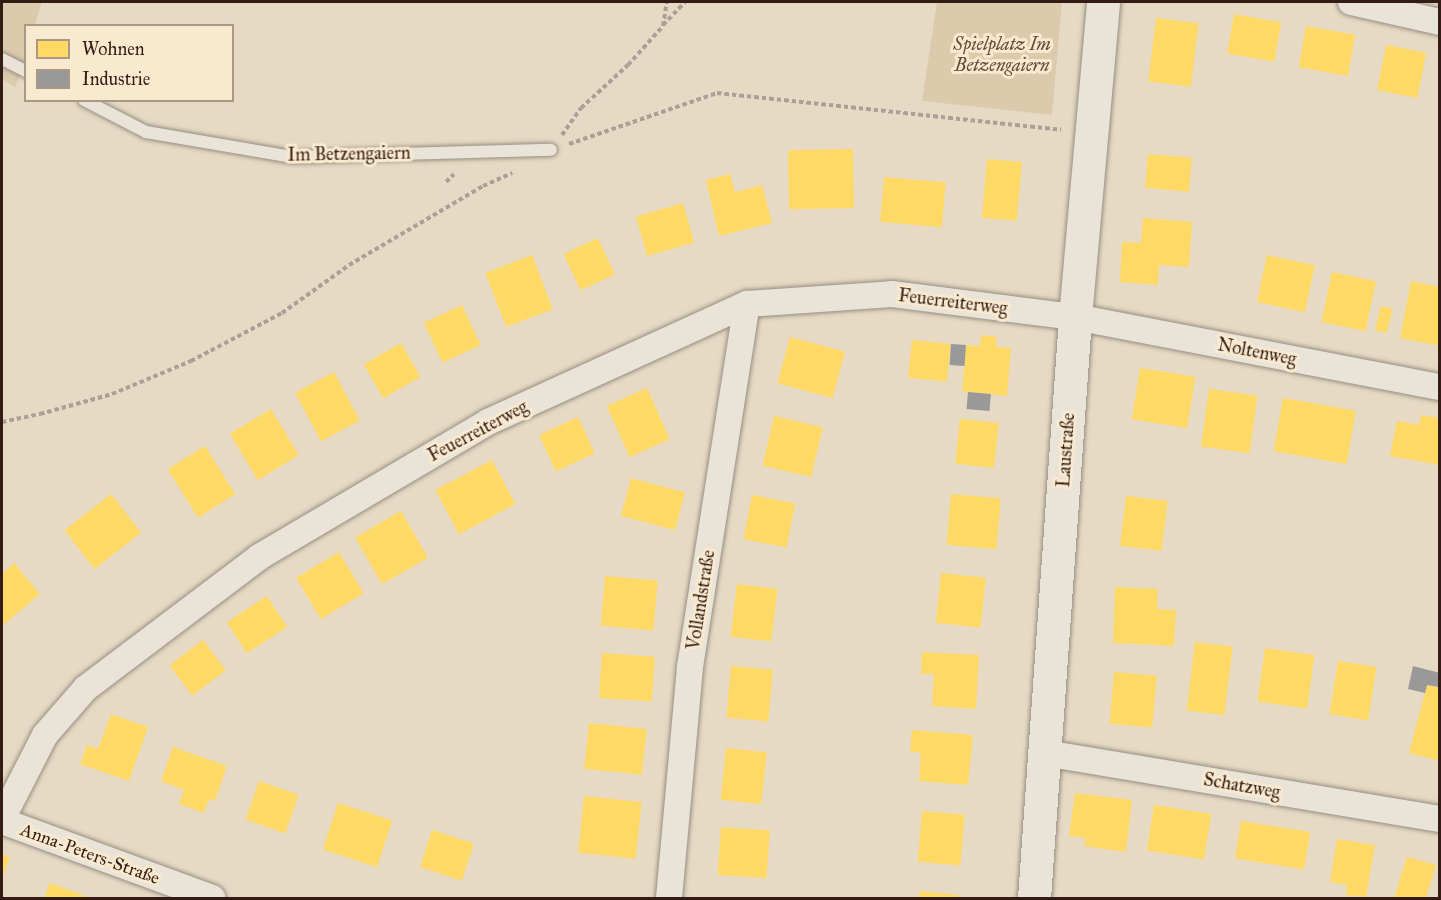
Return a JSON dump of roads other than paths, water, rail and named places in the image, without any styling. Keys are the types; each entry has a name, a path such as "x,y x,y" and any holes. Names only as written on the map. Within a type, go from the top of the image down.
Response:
{"street":[{"name":"Laustraße","path":"1034,898 1075,317 1103,2"},
{"path":"1352,2 1427,13"},
{"name":"Feuerreiterweg","path":"2,820 45,735 86,688 259,557 488,422 747,304 892,294 1075,317"},
{"name":"Vollandstraße","path":"669,898 690,667 747,304"},
{"name":"Noltenweg","path":"1075,317 1440,387"},
{"name":"Schatzweg","path":"1045,753 1440,819"},
{"name":"Anna-Peters-Straße","path":"2,820 212,898"}],"lane":[{"path":"2,59 24,70"},
{"name":"Im Betzengaiern","path":"88,102 146,132 293,157 551,150"}],"park label":[{"name":"Spielplatz Im Betzengaiern","path":"1002,55"}]}
